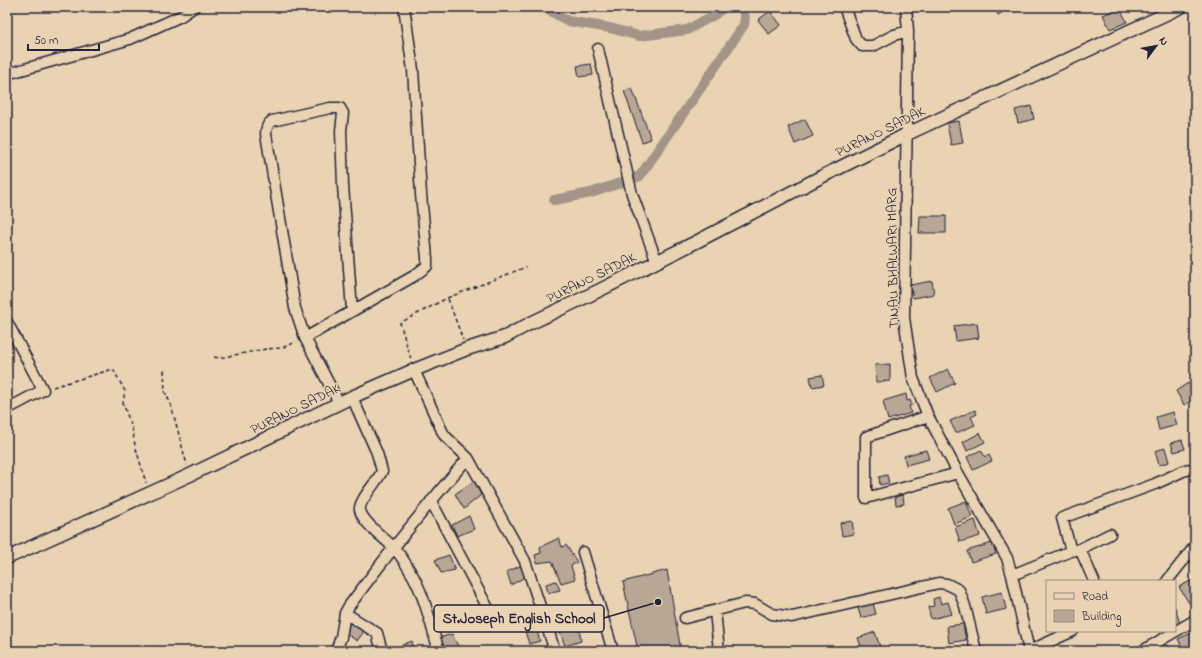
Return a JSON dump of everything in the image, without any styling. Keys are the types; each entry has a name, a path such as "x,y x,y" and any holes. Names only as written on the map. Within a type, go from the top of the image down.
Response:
{"main road":[{"name":"PURANO SADAK","path":"7,558 190,475 352,397 467,349 504,337 657,262 905,135 1181,7"}],"street":[{"path":"7,74 130,39 181,16 194,7"},
{"path":"305,338 414,276 427,266 413,70 404,7"},
{"path":"844,7 856,39 862,46 872,46 894,34 908,31"},
{"name":"TINAU BHALWARI MARG","path":"906,7 908,31 905,135 904,318 913,378 928,416 958,473 1007,558 1029,651"},
{"path":"598,49 632,194 657,262"},
{"path":"339,403 305,338 295,308 270,163 266,129 269,122 330,108 340,108 343,113 341,131 343,185 352,311"},
{"path":"7,322 43,390 7,409"},
{"path":"414,370 444,435 468,458 525,561 555,651"},
{"path":"352,397 377,453 382,471 367,493 360,510 369,524 393,547 410,571 418,586 439,651"},
{"path":"928,416 866,437 866,498 958,473"},
{"path":"336,651 341,637 345,612 393,547 430,501 468,458"},
{"path":"1093,580 1076,550 1062,518 1155,484 1182,471 1195,468"},
{"path":"430,501 489,610"},
{"path":"1012,575 1076,550 1110,534"},
{"path":"1168,580 1193,550"},
{"path":"582,552 613,651"},
{"path":"685,618 745,603 755,604 772,614 792,617 939,583 947,584 959,590 965,606 976,651"},
{"path":"715,611 719,651"},
{"path":"345,612 377,633 382,651"},
{"path":"1176,631 1195,620"},
{"path":"1029,651 1071,632"},
{"path":"1142,651 1174,632"}],"path":[{"path":"414,370 400,323 447,298 526,267"},
{"path":"447,298 467,349"},
{"path":"214,357 219,358 266,349 282,348 305,338"},
{"path":"43,390 113,369 126,390 123,403 132,428 135,446 149,493"},
{"path":"164,370 165,392 171,406 190,475"}],"building":[{"path":"994,7 1001,7 1003,12 998,15"},
{"path":"1120,8 1127,22 1110,29 1103,15"},
{"path":"770,11 781,25 769,34 758,20"},
{"path":"591,64 593,75 579,77 577,66"},
{"path":"632,88 651,139 642,142 624,91"},
{"path":"1031,106 1034,119 1018,123 1015,110"},
{"path":"805,119 813,136 795,144 788,127"},
{"path":"959,121 963,143 951,145 947,123"},
{"path":"920,216 946,216 946,233 919,233"},
{"path":"932,281 934,294 913,298 910,285"},
{"path":"977,323 979,338 956,341 954,326"},
{"path":"890,364 890,381 876,382 875,365"},
{"path":"948,369 955,383 937,392 930,378"},
{"path":"822,375 824,385 812,387 810,377"},
{"path":"1188,383 1195,394 1195,399 1184,405 1176,391"},
{"path":"906,394 907,401 910,400 912,405 909,406 911,413 888,420 883,401"},
{"path":"975,410 977,414 971,417 975,425 956,433 950,421"},
{"path":"1173,412 1177,425 1159,430 1156,417"},
{"path":"980,433 985,442 967,451 963,442"},
{"path":"1182,440 1185,449 1174,452 1171,443"},
{"path":"1165,448 1169,462 1159,465 1155,451"},
{"path":"926,450 929,459 906,465 904,456"},
{"path":"981,450 985,457 989,455 992,461 973,470 967,457"},
{"path":"887,475 889,483 880,485 879,477"},
{"path":"474,481 481,495 464,509 455,494"},
{"path":"903,495 904,504 896,505 895,497"},
{"path":"966,501 972,517 954,524 948,508"},
{"path":"469,516 474,529 457,536 452,525"},
{"path":"975,520 980,536 960,542 955,527"},
{"path":"852,521 854,534 842,536 840,523"},
{"path":"559,538 562,547 566,545 577,562 571,566 575,579 561,583 552,561 537,563 535,555 541,553 540,547"},
{"path":"992,543 996,554 971,562 967,551"},
{"path":"449,555 455,570 441,573 435,560"},
{"path":"522,565 525,577 511,585 507,572"},
{"path":"667,570 681,651 638,651 623,582"},
{"path":"1194,579 1195,599 1189,603 1179,587"},
{"path":"556,581 560,590 548,593 546,584"},
{"path":"1002,592 1006,609 986,614 982,597"},
{"path":"939,597 941,604 948,602 952,614 931,619 928,607 934,606 933,599"},
{"path":"872,600 876,614 861,618 857,605"},
{"path":"1176,610 1180,624 1176,625"},
{"path":"578,620 581,641 565,646 558,626"},
{"path":"350,622 365,630 357,641 344,632"},
{"path":"534,622 540,641 529,644 523,625"},
{"path":"963,624 966,640 949,643 947,626"},
{"path":"875,632 881,650 863,651 858,638"},
{"path":"1191,633 1195,642 1195,651 1184,651 1178,639"},
{"path":"452,634 459,648 441,651 439,638"},
{"path":"412,641 414,651 399,651 397,647"},
{"path":"1168,645 1171,651 1157,650"}],"waterway":[{"path":"543,7 568,21 610,28 639,36 687,30 714,15 724,7"},
{"path":"554,200 591,193 640,176 744,25 745,18 742,7"}],"place":[{"name":"St.Joseph English School","path":"658,602"}]}
